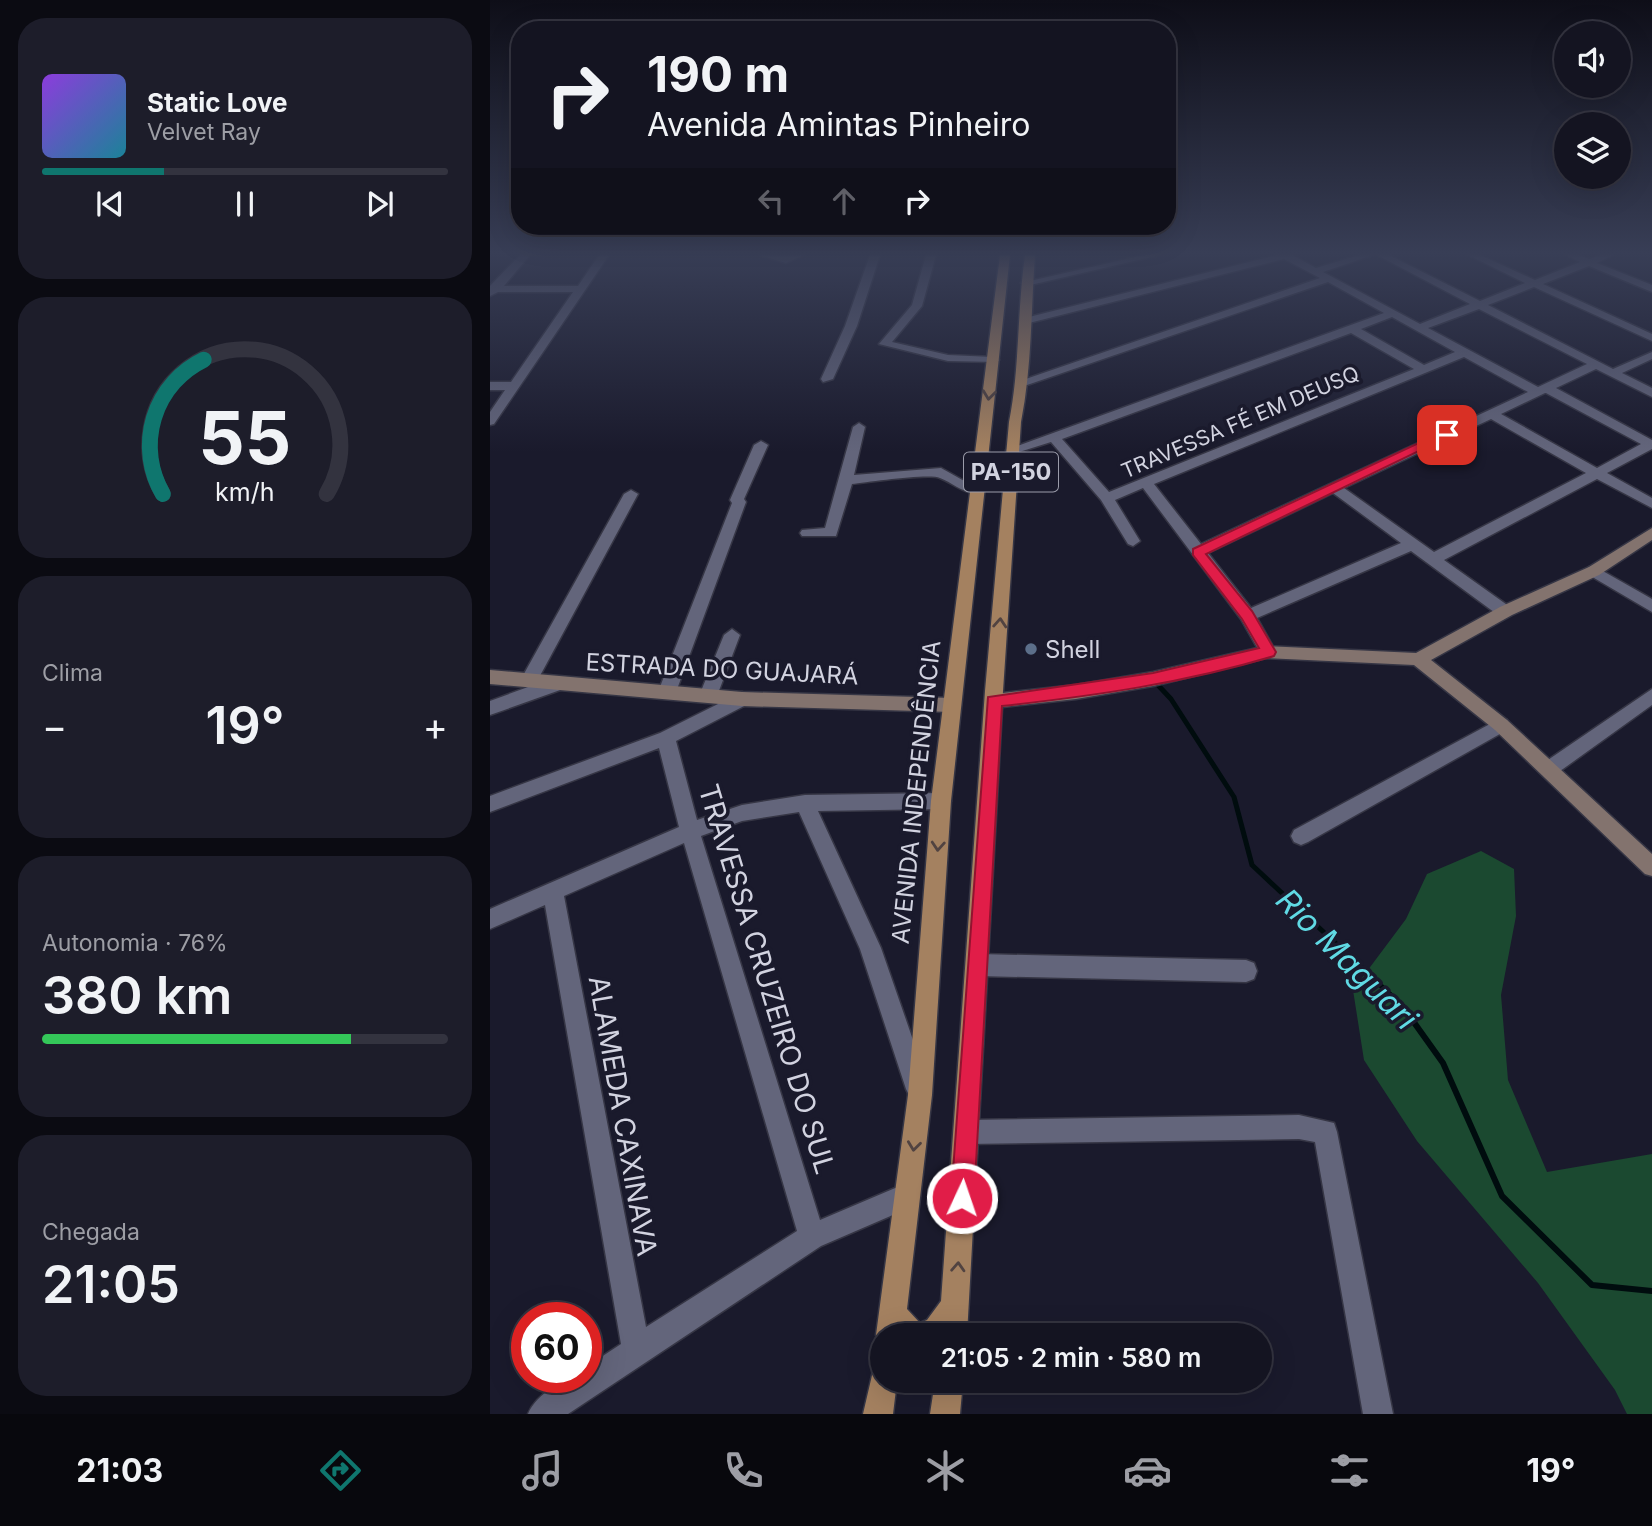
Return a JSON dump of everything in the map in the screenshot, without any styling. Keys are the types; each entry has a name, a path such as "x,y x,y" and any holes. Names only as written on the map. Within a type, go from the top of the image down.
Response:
{"main road":[{"name":"AVENIDA INDEPENDÊNCIA","path":"954,1323 1013,450 1000,422 993,360 997,321"},
{"name":"AVENIDA INDEPENDÊNCIA","path":"891,1323 920,1095 941,801 978,488 1000,422 1023,382 1025,321"},
{"path":"942,1323 956,1305"},
{"path":"878,1414 881,1393"},
{"path":"945,1414 947,1393"}],"street":[{"path":"490,421 558,321"},
{"path":"827,379 853,321"},
{"path":"905,321 886,344 948,358 993,360"},
{"path":"1023,382 1203,321"},
{"path":"1013,450 1372,321"},
{"path":"1409,321 1465,352 1652,444"},
{"path":"1421,327 1436,321"},
{"path":"1511,321 1652,393"},
{"path":"1616,321 1652,338"},
{"path":"1353,328 1421,368"},
{"name":"TRAVESSA FÉ EM DEUSQ","path":"1107,498 1465,352"},
{"path":"1613,373 1652,355"},
{"path":"1198,552 1595,365"},
{"path":"490,386 516,386"},
{"path":"1491,414 1652,505"},
{"path":"807,533 831,533 859,427"},
{"path":"1052,437 1107,498 1133,541"},
{"path":"1433,559 1652,444"},
{"path":"667,692 739,502 737,500 761,445"},
{"path":"846,480 941,472 962,486 978,488"},
{"path":"1146,483 1247,615 1268,652"},
{"path":"1335,488 1504,611"},
{"path":"529,681 631,494"},
{"path":"994,701 1076,692 1153,679 1268,652 1418,659 1504,611 1594,571 1652,533"},
{"path":"1247,615 1267,609 1413,544"},
{"path":"1594,571 1652,606"},
{"path":"708,696 732,635"},
{"path":"1418,659 1501,725 1652,867"},
{"name":"ESTRADA DO GUAJARÁ","path":"490,677 742,699 952,705"},
{"path":"490,708 557,684"},
{"path":"1549,769 1652,695"},
{"path":"490,804 666,738 742,699"},
{"path":"1301,836 1501,725"},
{"name":"TRAVESSA CRUZEIRO DO SUL","path":"666,738 690,831 812,1237"},
{"path":"490,919 690,831 742,813 805,803 941,801"},
{"path":"805,803 870,948 920,1095"},
{"name":"ALAMEDA CAXINAVA","path":"553,893 636,1350"},
{"path":"979,965 1247,971"},
{"path":"966,1132 1299,1127 1325,1132 1378,1414"},
{"path":"543,1414 636,1350 812,1237 907,1196"}],"green space":[{"path":"1481,851 1514,869 1516,916 1501,995 1508,1080 1547,1172 1652,1154 1652,1414 1627,1414 1615,1390 1538,1283 1417,1141 1364,1060 1353,990 1406,919 1427,874"}],"waterway":[{"name":"Rio Maguari","path":"1156,683 1171,699 1234,797 1252,865 1393,997"},
{"name":"Rio Maguari","path":"1391,996 1403,1007 1443,1063 1502,1196 1592,1285 1652,1291"}],"place":[{"name":"Shell","path":"1031,649"}],"route":[{"path":"962,1198 994,701 1076,692 1153,679 1268,652 1247,615 1198,552 1447,435"}]}
